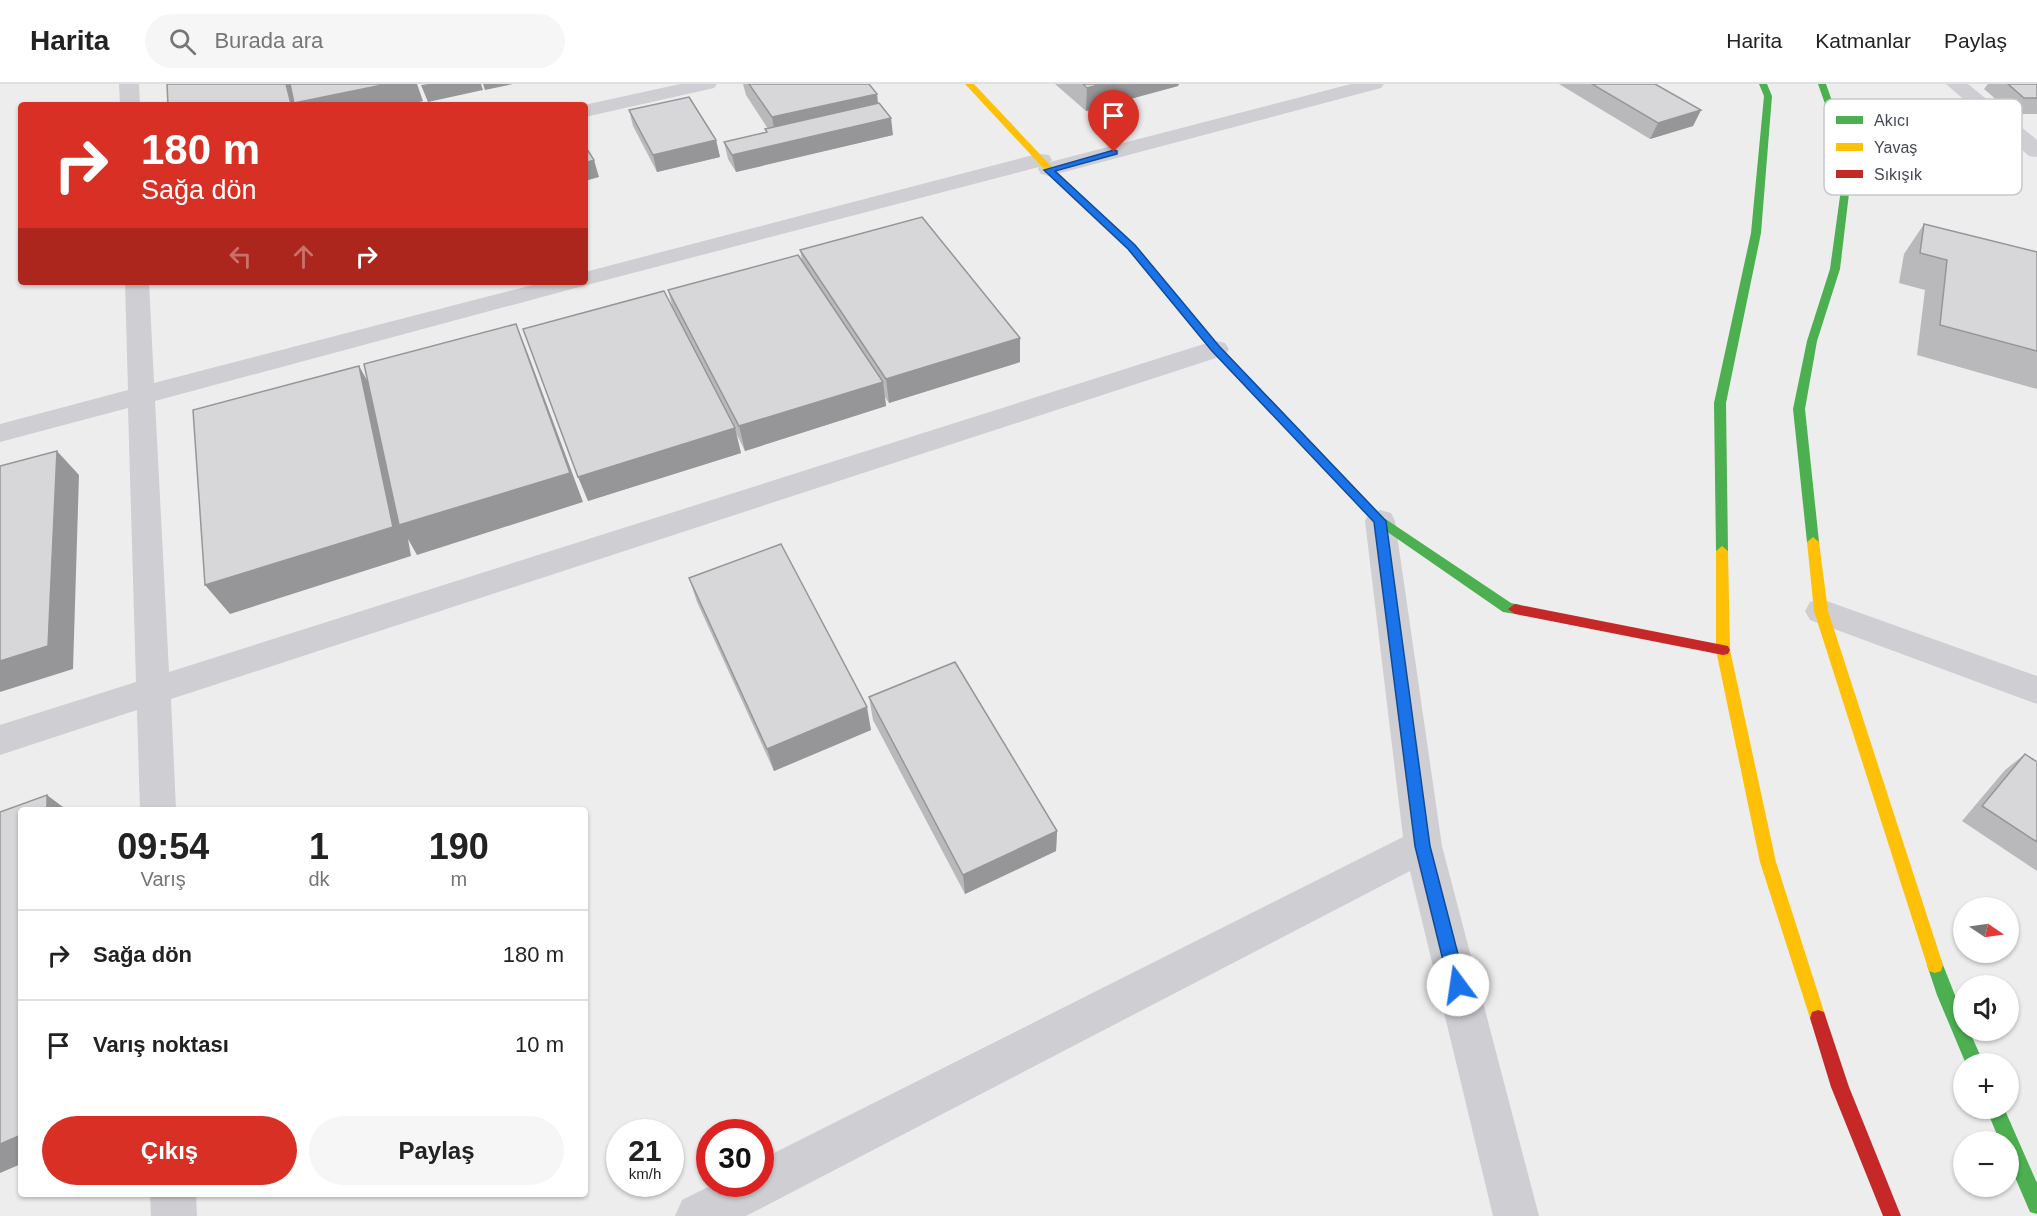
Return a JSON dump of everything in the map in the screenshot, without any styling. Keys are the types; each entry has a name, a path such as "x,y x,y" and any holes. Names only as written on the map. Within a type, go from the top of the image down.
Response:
{"main road":[{"path":"969,84 1045,165 1131,247 1215,349 1380,521 1508,608 1723,650"},
{"path":"1763,84 1768,96 1756,233 1720,403 1723,650 1768,862 1840,1087 1892,1216"},
{"path":"1822,84 1827,99"},
{"path":"1845,195 1835,269 1812,341 1798,409 1821,611 1945,995 1970,1053"},
{"path":"2000,1119 2037,1205"}],"street":[{"path":"129,84 130,102"},
{"path":"588,110 707,84"},
{"path":"588,278 1374,84"},
{"path":"1956,84 1974,99"},
{"path":"2022,139 2037,151"},
{"path":"137,285 158,807"},
{"path":"0,433 562,285"},
{"path":"0,740 1215,349"},
{"path":"1380,521 1423,846 1516,1216"},
{"path":"1821,611 2037,690"},
{"path":"699,1216 1423,846"},
{"path":"173,1197 174,1216"}],"building":[{"path":"167,84 286,84 290,102 168,102"},
{"path":"290,84 387,84 299,102 294,102"},
{"path":"749,84 869,84 877,94 772,117"},
{"path":"1083,84 1101,84 1087,88"},
{"path":"1592,84 1655,84 1701,110 1658,123"},
{"path":"2008,84 2037,84 2037,98 2024,98"},
{"path":"689,97 716,140 653,155 629,110"},
{"path":"879,103 891,118 732,155 724,142 767,132 765,129"},
{"path":"588,151 594,160 588,162"},
{"path":"922,217 1020,338 886,379 800,250"},
{"path":"1924,224 2037,252 2037,351 1940,325 1947,260 1920,253"},
{"path":"798,255 883,382 739,426 668,290"},
{"path":"664,291 735,428 578,477 523,329"},
{"path":"516,324 570,473 399,525 364,364"},
{"path":"359,366 393,527 205,585 193,410"},
{"path":"57,451 48,646 0,661 0,466"},
{"path":"781,544 867,707 767,749 689,578"},
{"path":"955,662 1057,831 963,875 869,697"},
{"path":"2025,754 2037,762 2037,842 1982,806"},
{"path":"47,795 47,807 18,807 18,1136 0,1144 0,812"}],"traffic: fast":[{"path":"1722,551 1720,403 1756,233 1768,96 1763,84"},
{"path":"1822,84 1827,99"},
{"path":"1813,542 1799,409 1812,341 1835,269 1845,195"},
{"path":"1243,377 1380,521 1508,608 1515,609"},
{"path":"1935,965 1945,995 1970,1053"},
{"path":"2000,1119 2037,1205"}],"traffic: slow":[{"path":"969,84 1049,169 1131,247 1216,349 1243,377"},
{"path":"1813,542 1821,611 1935,965"},
{"path":"1722,551 1723,650 1768,862 1818,1018"}],"traffic: jam":[{"path":"1515,609 1723,650"},
{"path":"1818,1018 1840,1087 1892,1216"}],"route":[{"path":"1114,152 1049,170 1131,247 1215,349 1380,521 1423,846 1458,985"}]}
